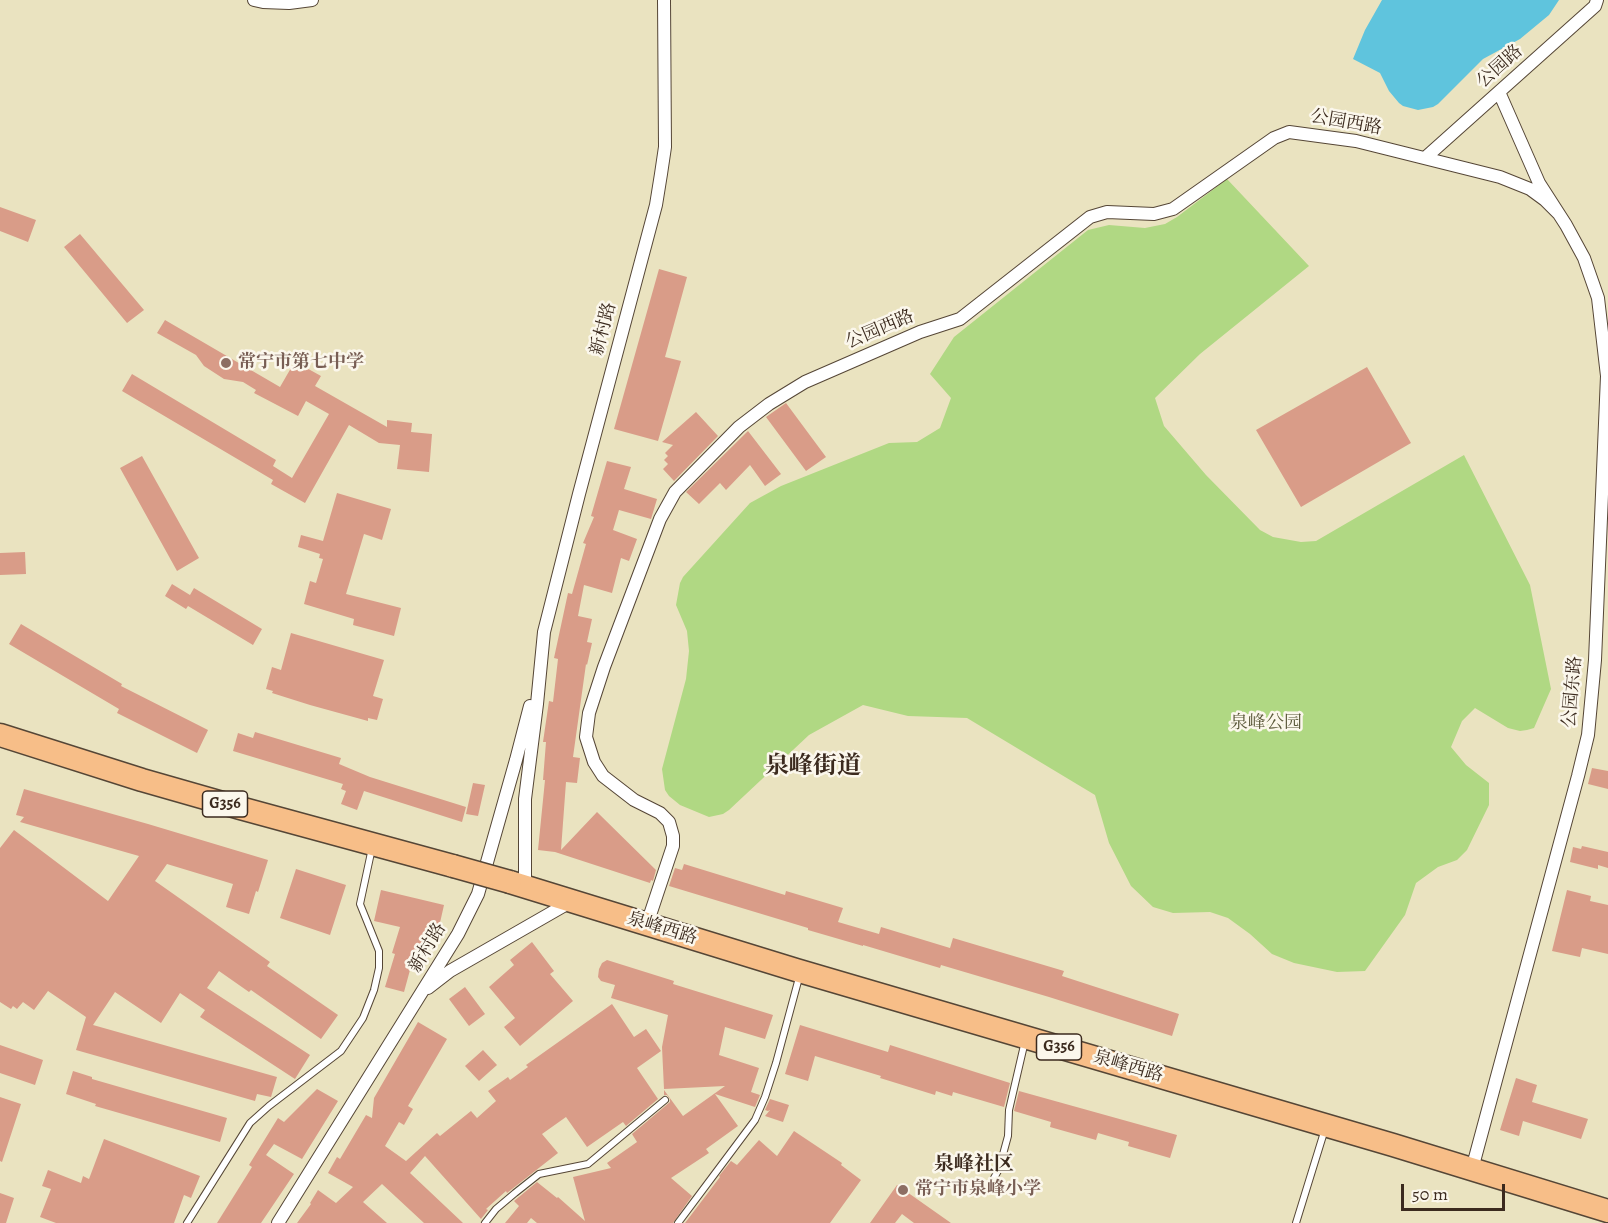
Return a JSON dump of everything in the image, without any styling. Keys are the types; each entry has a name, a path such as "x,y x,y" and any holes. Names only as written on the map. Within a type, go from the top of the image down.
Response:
{"highway":[{"name":"G356","path":"0,735 142,780 518,885"},
{"name":"泉峰西路","path":"518,885 1608,1211"}],"street":[{"path":"254,0 290,3 312,0"},
{"name":"新村路","path":"518,885 525,799 544,632 656,205 664,147 664,0"},
{"name":"公园路","path":"1425,158 1595,6 1596,0"},
{"name":"公园东路","path":"1472,1169 1588,735 1595,660 1607,376 1598,298 1584,258 1539,183 1499,92"},
{"name":"公园西路","path":"647,924 673,846 673,836 669,822 660,813 634,800 603,776 594,762 586,736 589,713 660,519 675,492 739,427 769,404 805,382 920,332 960,320 1090,217 1107,212 1154,214 1173,209 1274,138 1289,132 1345,139 1500,177 1530,189 1558,213"},
{"name":"新村路","path":"278,1223 458,934 478,894 541,662"},
{"path":"419,998 450,971 572,901"}],"lane":[{"path":"187,1223 250,1123 268,1106 341,1051 363,1018 375,990 380,968 380,951 360,904 373,844"},
{"path":"678,1223 755,1120 776,1063 801,971"},
{"path":"989,1187 999,1169 1008,1136 1009,1110 1026,1037"},
{"path":"484,1223 496,1209 539,1174 588,1164 665,1100"},
{"path":"1296,1223 1326,1126"}],"green space":[{"name":"泉峰公园","path":"1227,179 1309,266 1200,354 1155,398 1164,426 1206,475 1260,530 1273,537 1301,542 1316,541 1464,455 1530,585 1551,689 1534,728 1520,731 1508,728 1475,708 1462,721 1451,747 1466,765 1489,783 1489,805 1467,850 1457,860 1438,867 1416,883 1405,915 1365,971 1337,972 1294,963 1272,954 1228,918 1210,912 1173,913 1153,907 1131,886 1109,843 1095,795 967,718 908,716 863,705 809,735 723,814 709,817 680,805 669,796 665,790 662,769 686,679 689,651 687,631 676,605 683,577 750,503 781,486 889,443 917,442 940,428 951,398 930,374 954,337 1088,230 1109,225 1145,228 1165,224"}],"water":[{"path":"1382,0 1559,0 1549,15 1520,39 1483,59 1438,104 1418,110 1399,103 1389,91 1380,73 1353,59 1365,30"}],"building":[{"path":"0,207 36,220 28,242 0,231"},
{"path":"80,234 144,310 127,323 64,247"},
{"path":"659,269 687,277 665,357 681,361 658,441 614,429"},
{"path":"165,320 280,387 291,368 296,365 303,366 321,376 315,386 387,427 387,420 412,423 411,432 432,434 429,472 397,469 400,445 379,443 349,425 305,503 271,484 273,480 122,391 132,374 276,460 273,466 292,478 329,414 306,401 298,416 254,393 256,390 243,382 224,379 204,366 196,355 157,333"},
{"path":"1367,367 1411,443 1301,507 1256,430"},
{"path":"786,403 826,457 806,471 766,417"},
{"path":"696,412 718,436 674,481 663,469 668,464 664,460 668,456 665,453 673,445 662,442"},
{"path":"748,431 781,474 765,486 750,465 726,490 720,483 699,504 686,492"},
{"path":"142,456 199,558 177,571 120,468"},
{"path":"607,461 631,467 624,489 657,499 651,519 619,510 613,530 637,539 629,561 621,558 612,593 584,585 578,616 592,619 587,642 592,643 586,664 573,757 580,758 577,783 566,782 561,850 597,812 656,870 653,881 651,880 650,883 555,852 538,850 545,780 543,780 546,742 543,742 549,701 553,702 558,659 554,658 568,593 572,594 586,544 583,543 594,517 591,516"},
{"path":"337,493 391,509 382,540 364,534 346,594 401,608 394,636 353,625 354,619 304,604 310,581 316,583 323,559 319,558 320,554 298,547 301,535 323,541"},
{"path":"25,552 26,574 0,575 0,553"},
{"path":"172,584 190,595 194,588 262,629 253,645 188,606 186,609 165,596"},
{"path":"21,624 122,684 121,686 208,730 197,753 117,713 119,709 9,644"},
{"path":"291,633 384,660 373,696 383,699 377,720 368,718 368,721 310,705 266,689 272,667 281,670"},
{"path":"255,732 341,758 339,764 370,777 466,807 462,822 364,791 357,810 341,804 346,791 341,789 343,784 233,751 238,733 253,738"},
{"path":"1592,768 1608,771 1608,789 1588,784"},
{"path":"473,783 485,785 478,816 466,814"},
{"path":"24,789 268,860 249,914 226,907 233,884 167,864 155,881 270,962 267,966 338,1015 321,1039 251,990 249,992 219,971 207,988 310,1055 295,1079 200,1017 205,1010 180,993 161,1023 115,992 93,1025 277,1077 271,1097 257,1094 255,1101 76,1050 86,1017 48,991 34,1010 23,1002 17,1009 13,1006 11,1009 0,1002 0,848 14,830 108,901 139,856 20,822 24,817 16,815"},
{"path":"1582,846 1608,852 1608,868 1598,865 1598,869 1570,862 1573,847 1581,849"},
{"path":"684,864 785,895 786,891 843,908 838,922 879,934 881,927 950,948 953,938 1064,971 1062,976 1179,1014 1172,1036 941,965 940,968 808,930 808,928 669,886 675,868 682,870"},
{"path":"296,869 346,885 330,935 280,918"},
{"path":"381,890 444,905 437,936 430,934 422,962 413,959 404,992 385,987 400,927 374,921"},
{"path":"1567,890 1591,896 1590,901 1608,905 1608,954 1582,948 1580,957 1552,951"},
{"path":"532,942 554,971 550,974 573,1001 520,1046 504,1027 515,1018 489,987 514,965 510,960"},
{"path":"607,960 674,981 673,984 773,1015 765,1039 725,1027 719,1055 759,1068 751,1092 760,1095 755,1107 715,1094 738,1126 706,1149 709,1153 671,1178 692,1196 673,1223 537,1223 531,1218 527,1223 505,1223 519,1206 514,1201 537,1182 585,1221 573,1177 611,1168 607,1163 637,1142 632,1134 670,1102 667,1095 664,1095 664,1090 683,1116 725,1086 664,1089 662,1047 668,1015 611,998 615,985 601,981 598,977 602,963"},
{"path":"465,987 485,1014 469,1026 449,999"},
{"path":"612,1004 634,1037 646,1029 661,1051 637,1068 658,1099 626,1126 623,1122 587,1147 566,1117 542,1134 558,1153 507,1193 506,1191 486,1209 488,1210 481,1219 425,1156 410,1173 463,1223 424,1223 382,1184 363,1202 387,1223 297,1223 318,1190 336,1203 353,1187 328,1173 337,1157 340,1159 366,1115 372,1118 374,1098 418,1022 447,1039 408,1106 413,1109 404,1125 399,1122 385,1146 406,1161 437,1133 440,1136 471,1111 477,1118 496,1101 488,1091 508,1077 510,1080 528,1067 526,1065"},
{"path":"800,1025 888,1052 890,1045 1010,1083 1004,1107 953,1092 952,1096 936,1091 935,1095 815,1056 808,1081 785,1074"},
{"path":"0,1045 43,1060 35,1085 0,1073"},
{"path":"483,1050 497,1065 479,1081 465,1066"},
{"path":"73,1071 92,1077 92,1079 227,1118 220,1142 95,1106 96,1104 66,1094"},
{"path":"1516,1078 1537,1085 1532,1102 1588,1119 1581,1139 1523,1121 1519,1136 1500,1130"},
{"path":"317,1089 338,1101 302,1159 274,1144 266,1155 294,1174 261,1223 217,1223 252,1167 249,1165 278,1118 284,1122"},
{"path":"1019,1091 1177,1135 1170,1158 1128,1146 1129,1142 1098,1133 1096,1140 1050,1127 1051,1122 1014,1111"},
{"path":"0,1097 21,1104 2,1162 0,1161"},
{"path":"770,1099 789,1105 783,1122 765,1116 770,1110 765,1110"},
{"path":"794,1131 842,1163 841,1165 861,1180 830,1223 685,1223 731,1161 737,1165 759,1140 777,1156"},
{"path":"104,1139 200,1176 191,1198 184,1195 174,1223 56,1223 40,1217 51,1189 42,1186 48,1170 81,1183 83,1176 89,1179"},
{"path":"897,1185 951,1223 914,1223 902,1214 895,1223 870,1223"},
{"path":"0,1193 14,1198 6,1223 0,1223"}],"place":[{"name":"常宁市第七中学","path":"226,363"},
{"name":"常宁市泉峰小学","path":"903,1190"}],"district":[{"name":"泉峰街道","path":"813,767"},
{"name":"泉峰社区","path":"974,1165"}]}
